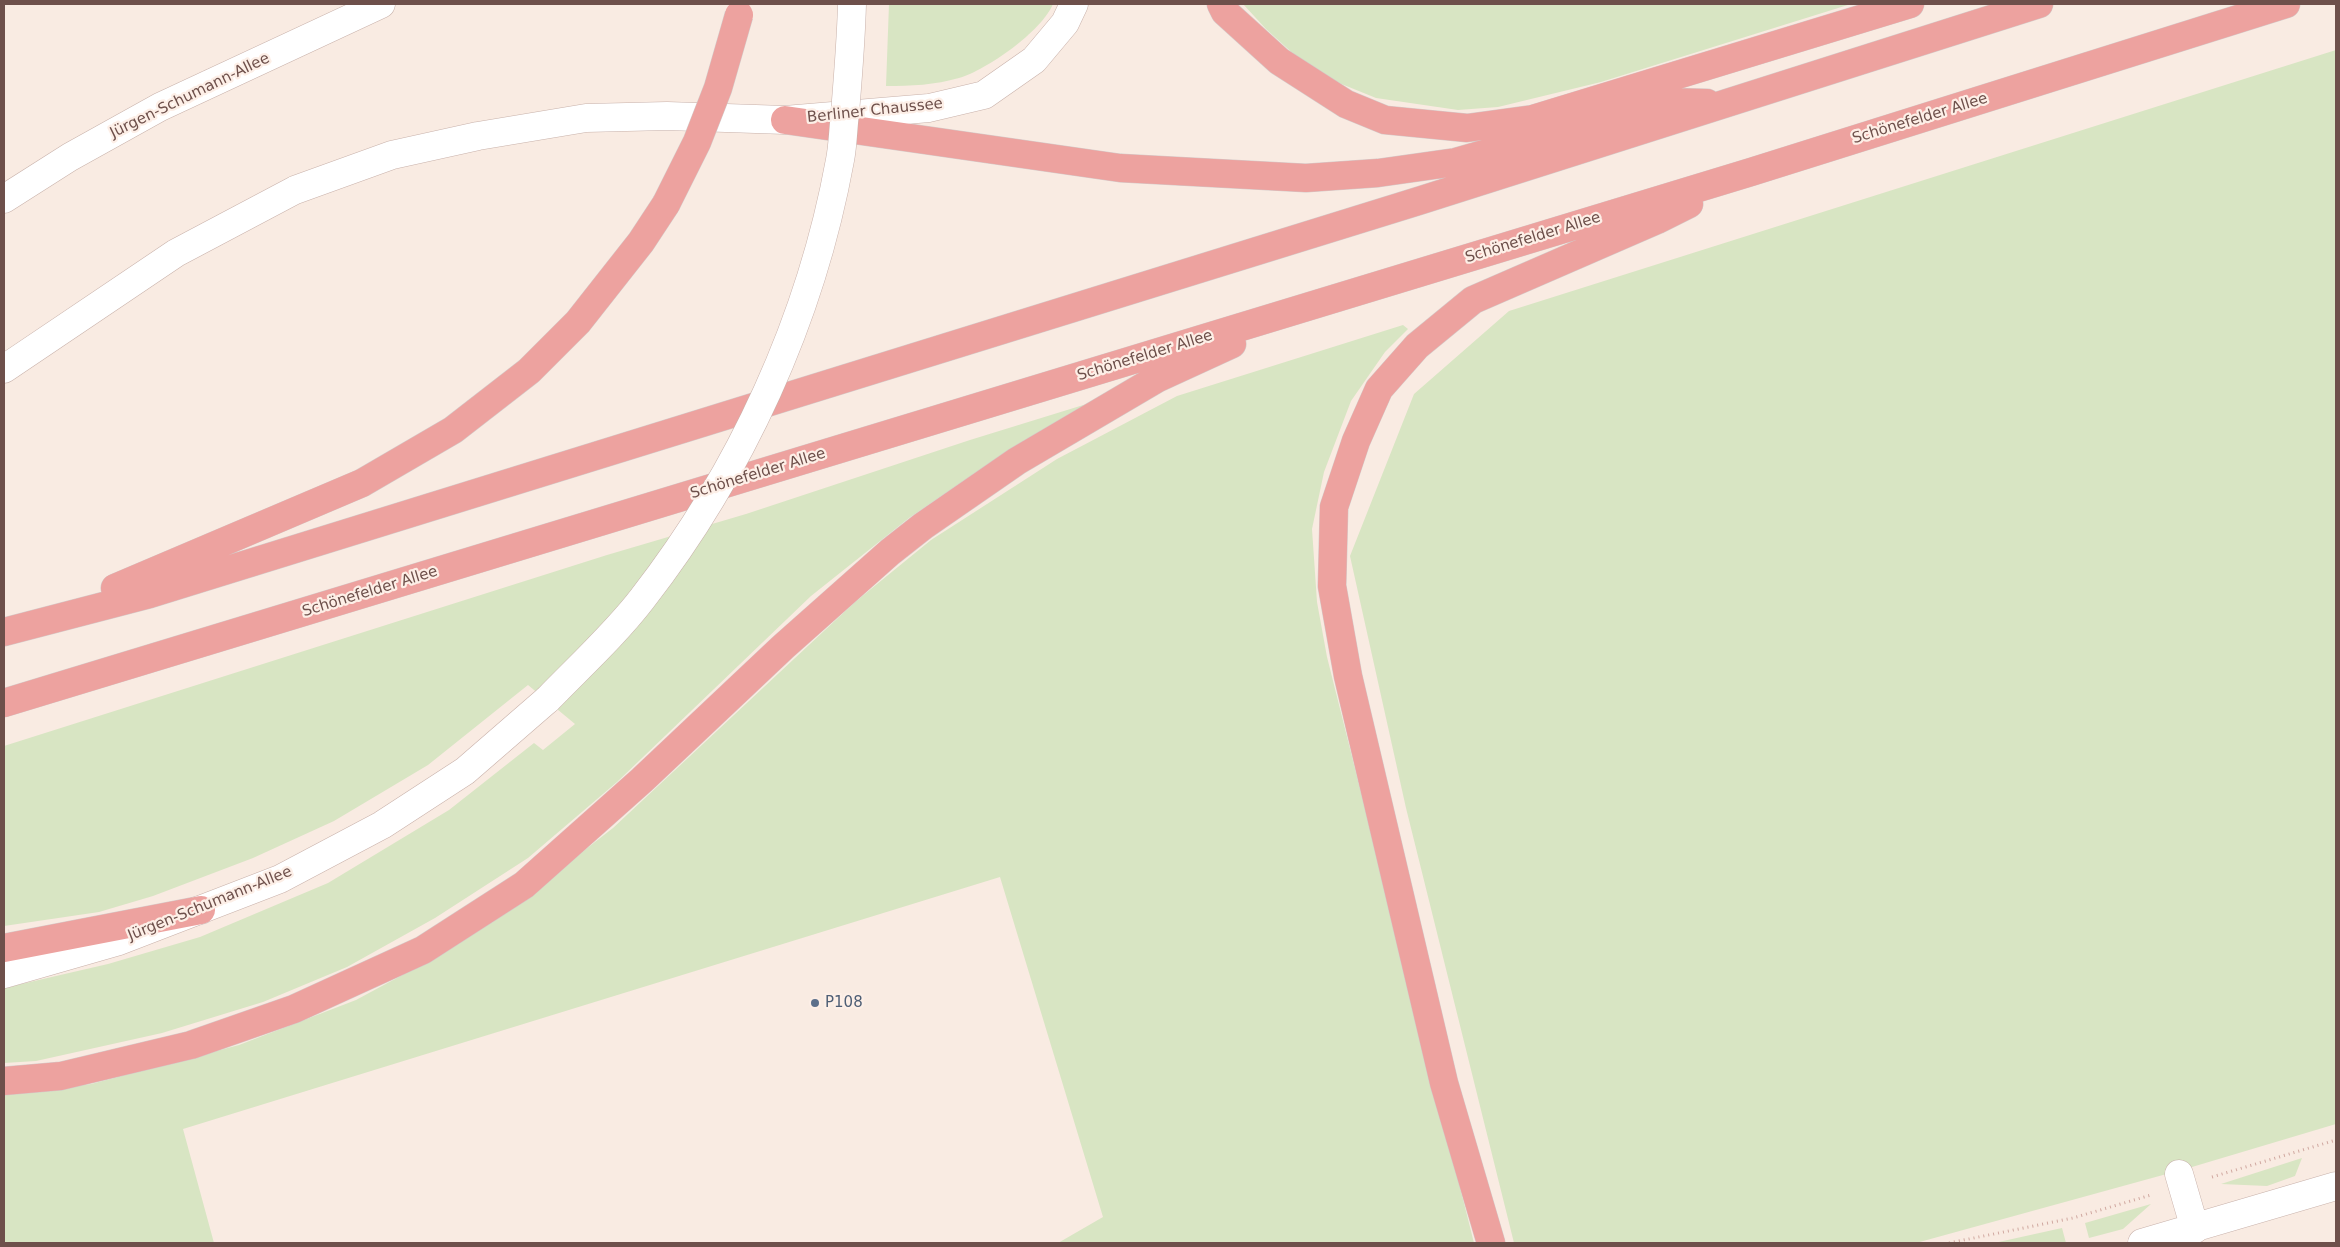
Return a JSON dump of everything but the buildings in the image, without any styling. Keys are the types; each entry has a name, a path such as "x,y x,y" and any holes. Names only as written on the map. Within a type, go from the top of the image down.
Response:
{"highway":[{"path":"1221,4 1225,12 1279,61 1346,104 1385,120 1467,128 1532,119 1910,4"},
{"path":"4,632 169,588 1048,317 1731,103 2039,4"},
{"name":"Schönefelder Allee","path":"4,703 1750,172 2286,4"},
{"path":"31,624 362,483 453,430 529,372 578,322 641,242 666,204 697,142 718,88 740,9"},
{"path":"785,120 1120,168 1306,178 1378,172 1456,162 1665,102 1731,103"},
{"path":"1491,1243 1444,1082 1348,676 1332,586 1334,507 1356,441 1379,389 1417,346 1473,300 1657,220 1750,172"},
{"path":"4,1081 61,1076 191,1045 294,1009 423,950 524,885 642,780 783,647 922,526 1017,460 1158,378 1327,300"},
{"path":"4,948 201,910"}],"street":[{"name":"Jürgen-Schumann-Allee","path":"4,199 70,157 160,107 381,4"},
{"name":"Jürgen-Schumann-Allee","path":"4,974 119,941 280,879 382,825 465,772 548,699 641,600 695,524 742,443 785,353 817,256 840,159 851,47 852,4"},
{"name":"Berliner Chaussee","path":"4,369 176,253 295,190 392,155 478,136 586,118 668,116 785,120 929,108 984,96 1034,60 1064,23 1074,4"},
{"path":"2181,1180 2195,1229"},
{"path":"2142,1243 2195,1229 2336,1186"}],"path":[{"path":"1949,1243 2073,1218 2181,1180 2336,1140"}],"green space":[{"path":"889,4 1053,4 1038,26 1026,37 998,58 971,74 932,84 886,86"},
{"path":"1243,4 1851,4 1601,82 1498,107 1458,110 1376,98 1339,83 1298,58 1266,29"},
{"path":"2336,50 2336,1124 2192,1167 1916,1243 1514,1243 1406,808 1350,556 1414,394 1509,311"},
{"path":"1403,325 1408,329 1385,352 1351,401 1324,472 1312,529 1317,602 1327,657 1474,1243 1058,1243 1103,1217 1000,877 183,1129 214,1243 4,1243 4,1095 91,1084 239,1045 356,1000 445,952 510,908 613,828 855,602 931,540 1057,459 1177,396"},
{"path":"1093,402 981,469 909,518 811,596 617,782 528,858 435,918 347,967 263,1002 162,1033 36,1061 4,1063 4,988 108,964 200,937 328,883 449,810 534,743 543,750 575,724 528,685 428,765 334,821 253,858 153,896 99,912 4,926 4,746 607,555 746,514 970,440"},
{"path":"2302,1158 2295,1176 2267,1186 2221,1184"},
{"path":"2151,1204 2123,1229 2089,1238 2085,1223"},
{"path":"2062,1228 2066,1243 1994,1243"}],"place":[{"name":"P108","path":"815,1003"}]}
